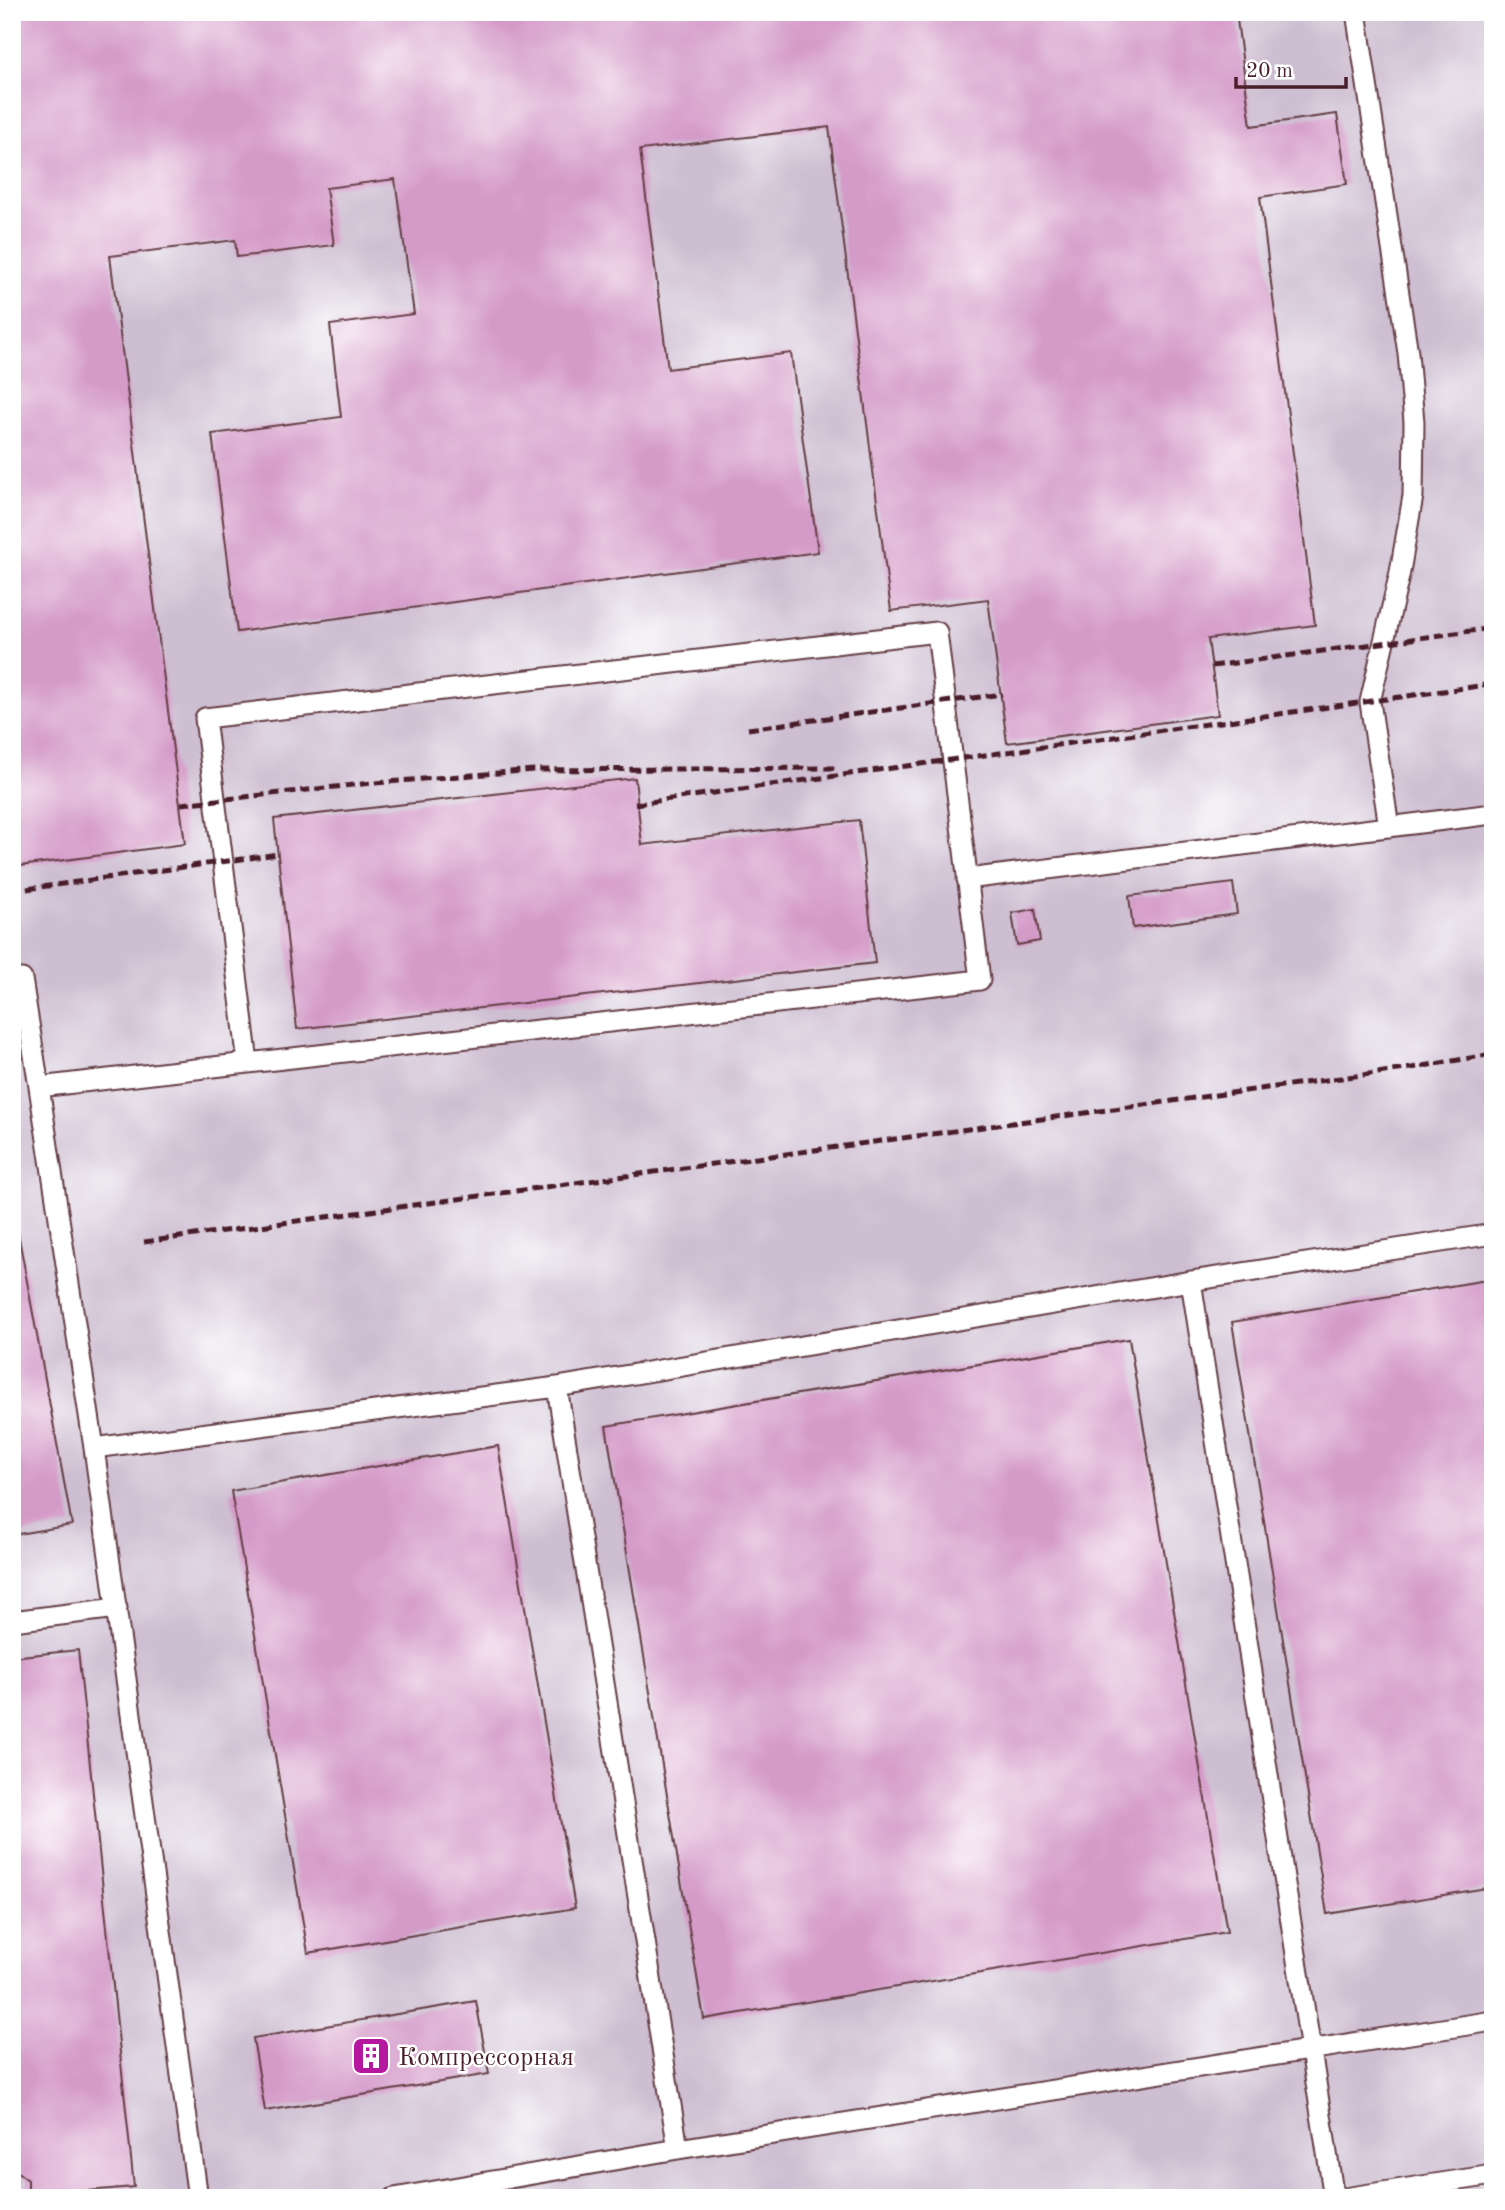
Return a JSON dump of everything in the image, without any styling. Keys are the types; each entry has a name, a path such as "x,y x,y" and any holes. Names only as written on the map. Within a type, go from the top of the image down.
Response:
{"lane":[{"path":"1356,12 1408,353 1415,422 1413,496 1400,572 1370,702 1389,827"},
{"path":"39,1087 980,980 937,632 205,718 248,1063"},
{"path":"967,879 1493,814"},
{"path":"12,980 22,978 39,1087 117,1608 198,2198"},
{"path":"94,1448 557,1387 1191,1281 1493,1234"},
{"path":"1191,1281 1334,2198"},
{"path":"557,1387 678,2149"},
{"path":"12,1621 117,1608"},
{"path":"394,2198 678,2149 1493,2021"},
{"path":"1344,2198 1493,2175"}],"shaded area":[{"path":"12,12 1493,12 1493,2198 12,2198"}],"building":[{"path":"12,12 1236,12 1251,126 1337,114 1347,184 1260,197 1315,625 1208,639 1218,715 1007,743 988,599 891,611 829,127 640,150 668,369 791,353 818,552 237,632 212,434 341,417 330,325 414,314 395,179 326,188 334,245 237,257 235,240 110,256 185,844 12,867"},
{"path":"635,778 642,845 859,820 875,963 297,1029 274,819"},
{"path":"1233,883 1237,914 1133,928 1129,896"},
{"path":"1035,909 1040,941 1017,945 1012,913"},
{"path":"12,1200 72,1525 12,1535"},
{"path":"1493,1279 1493,1887 1327,1914 1232,1322"},
{"path":"1129,1339 1227,1932 704,2019 606,1426"},
{"path":"498,1446 575,1908 308,1953 231,1491"},
{"path":"78,1650 134,2187 28,2196 28,2180 12,2168 12,1657"},
{"name":"Компрессорная","path":"476,2001 489,2074 265,2111 253,2038"}],"railway":[{"path":"1212,666 1493,628"},
{"path":"635,804 1493,684"},
{"path":"748,729 1002,694"},
{"path":"181,804 362,784 534,770 836,768"},
{"path":"12,891 278,854"},
{"path":"144,1242 1406,1069 1493,1054"}],"place":[{"name":"Компрессорная","path":"371,2056"}]}
